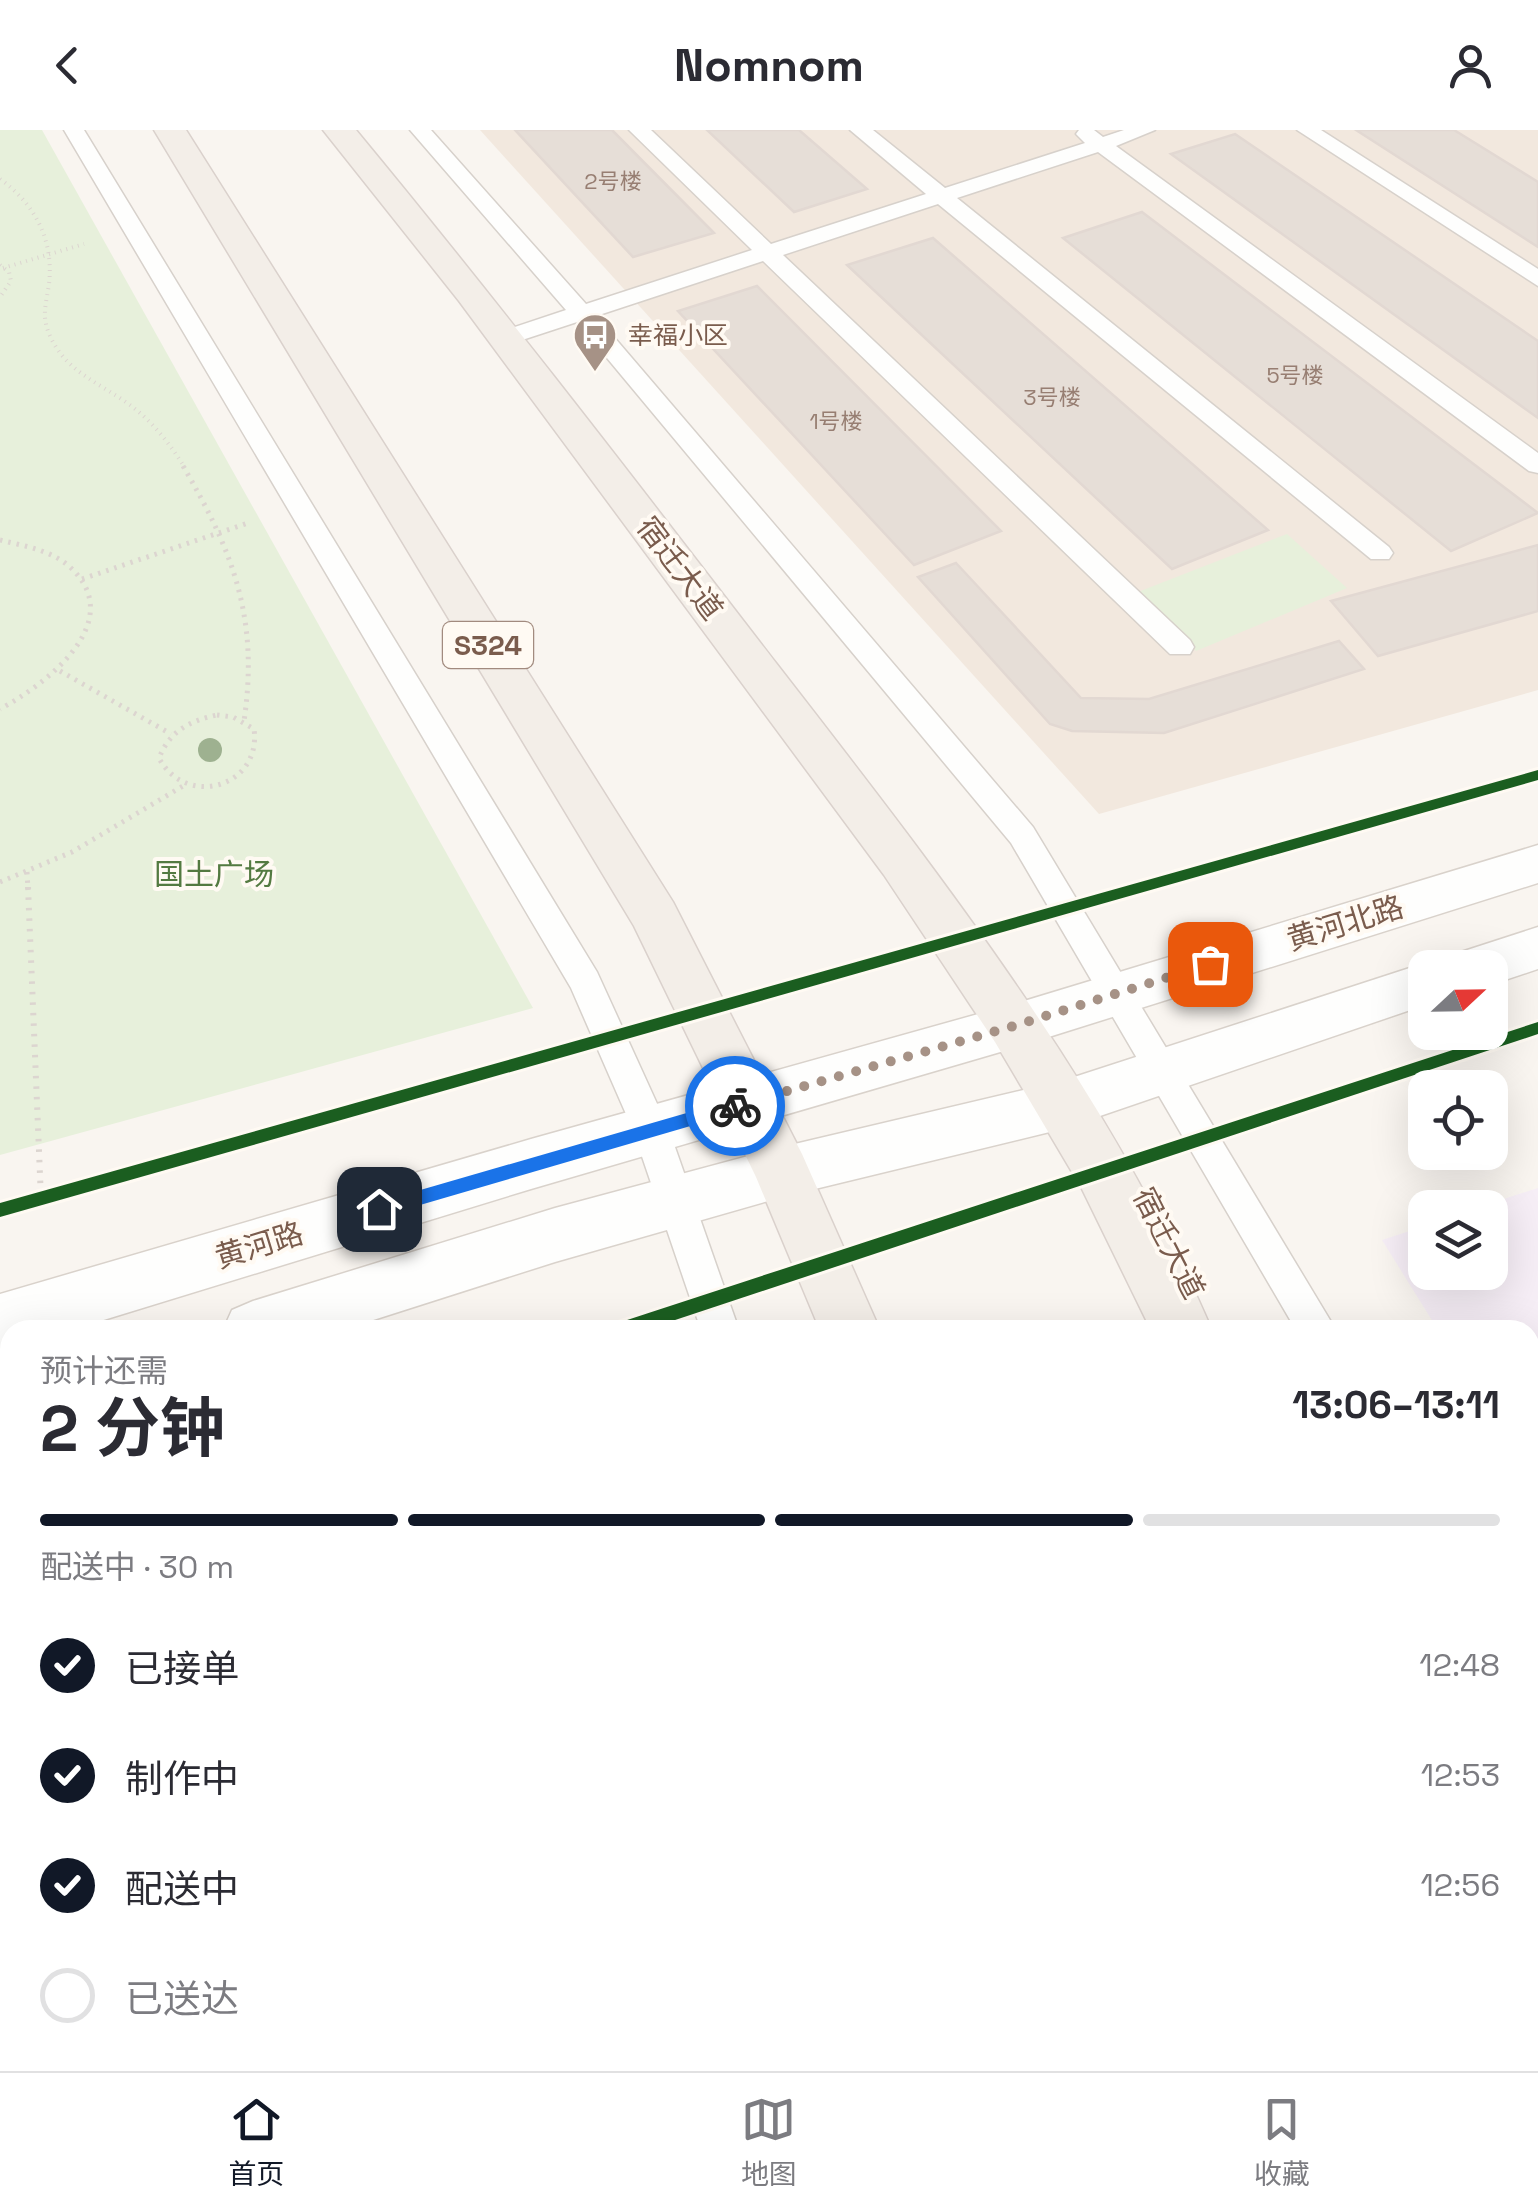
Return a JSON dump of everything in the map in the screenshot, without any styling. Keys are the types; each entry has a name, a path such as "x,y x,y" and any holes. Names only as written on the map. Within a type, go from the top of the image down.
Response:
{"main road":[{"name":"S324","path":"170,130 655,916 749,1102 846,1320"},
{"name":"宿迁大道","path":"339,130 505,338 901,861 1014,1026 1102,1171 1177,1320"},
{"name":"黄河北路","path":"749,1102 1014,1026 1538,864"},
{"path":"1508,958 1538,948"},
{"path":"285,1320 782,1172 1062,1105 1408,990"},
{"name":"黄河路","path":"13,1320 749,1102"}],"lane":[{"path":"74,130 584,982 650,1130 717,1320"},
{"path":"420,130 1022,835 1311,1320"},
{"path":"639,130 1180,646"},
{"path":"860,130 1380,554"},
{"path":"505,338 941,196 1091,137 1145,130"},
{"path":"1307,130 1538,279"},
{"path":"1091,137 1538,464"}],"path":[{"path":"0,180 23,197 48,239 51,290 42,315 60,359 116,393 165,437 230,560 250,636 244,721"},
{"path":"0,297 10,281 2,267 132,230"},
{"path":"82,579 299,506"},
{"path":"0,540 34,545 67,561 82,579 90,604 84,638 60,671 21,700 0,709"},
{"path":"60,671 171,734"},
{"path":"0,882 100,839 184,785 218,784 250,765 258,740 254,730 244,721 218,715 201,718 171,734 159,758 162,770 184,785"},
{"path":"27,872 34,1200 60,1193"}],"shaded area":[{"name":"幸福小区","path":"480,130 1538,130 1538,690 1099,814"},
{"path":"1538,1188 1538,1320 1432,1320 1413,1290 1508,1290 1508,1198"},
{"path":"1408,1232 1408,1282 1382,1240"}],"green space":[{"name":"国土广场","path":"0,130 42,130 533,1008 0,1155"},
{"path":"1287,534 1347,588 1196,651 1138,592"}],"building":[{"path":"515,130 612,130 714,233 633,257"},
{"path":"707,130 799,130 867,189 794,212"},
{"path":"1356,130 1454,130 1538,182 1538,247"},
{"path":"1235,134 1538,341 1538,418 1171,154"},
{"path":"1142,212 1538,513 1451,551 1063,238"},
{"path":"933,238 1268,530 1172,569 847,265"},
{"path":"757,286 1001,531 914,565 678,311"},
{"path":"1538,545 1538,611 1378,656 1331,601"},
{"path":"956,563 1081,698 1149,699 1339,641 1364,669 1164,733 1072,731 1050,724 918,577"}],"cycle path":[{"path":"0,1210 1538,775"},
{"path":"651,1320 1538,1028"}],"way so far":[{"path":"735,1106 1014,1026 1210,964"}],"place":[{"name":"幸福小区","path":"595,373"}],"route":[{"path":"379,1209 735,1106"}]}
